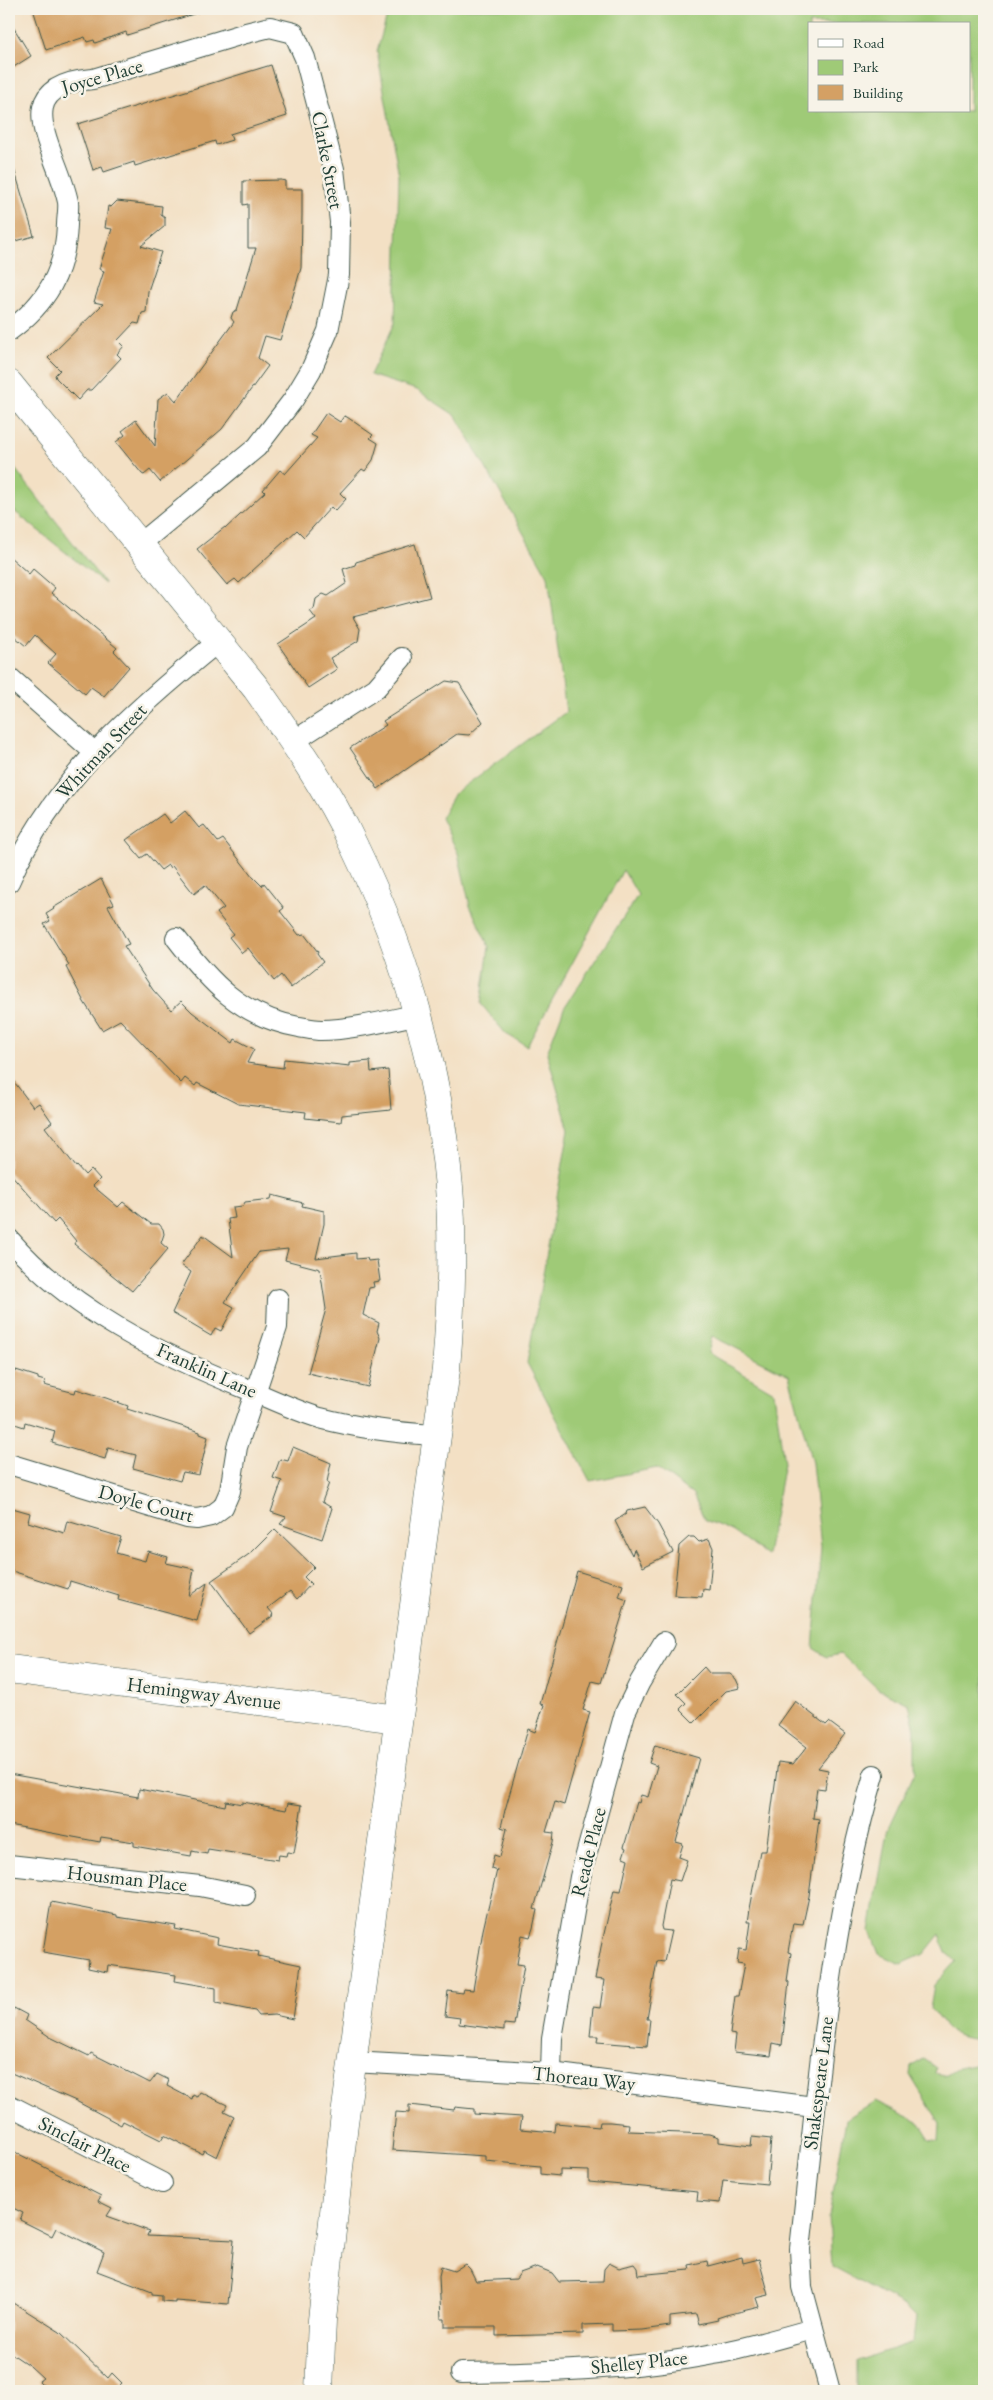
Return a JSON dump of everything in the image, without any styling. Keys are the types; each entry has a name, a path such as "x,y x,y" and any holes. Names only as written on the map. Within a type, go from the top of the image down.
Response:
{"main road":[{"path":"9,384 219,641 294,741 327,795 354,844 390,928 419,1014 442,1128 449,1188 451,1308 446,1369 352,2062 322,2320 319,2391"},
{"name":"Hemingway Avenue","path":"9,1669 398,1719"}],"street":[{"name":"Joyce Place","path":"9,331 42,302 58,275 66,243 68,203 47,141 42,112 45,98 51,90 74,81 93,79 270,27 294,33"},
{"name":"Clarke Street","path":"140,544 257,448 293,400 311,370 328,331 339,275 340,222 334,169 305,58 294,33"},
{"name":"Whitman Street","path":"9,882 22,851 54,801 94,752 146,701 219,641"},
{"path":"294,741 376,688 402,658"},
{"path":"9,677 94,752"},
{"path":"176,938 199,968 243,1007 276,1023 321,1030 383,1022 419,1014"},
{"name":"Franklin Lane","path":"9,1239 23,1256 78,1303 135,1337 193,1367 320,1418 402,1433 436,1435"},
{"name":"Doyle Court","path":"9,1464 187,1518 197,1519 211,1516 223,1507 230,1491 237,1447 277,1327 278,1300"},
{"name":"Reade Place","path":"551,2072 552,2038 580,1877 626,1713 640,1682 664,1642"},
{"name":"Shakespeare Lane","path":"830,2391 802,2287 800,2249 814,2107 829,1989 865,1806 874,1775"},
{"name":"Housman Place","path":"9,1865 200,1886 245,1895"},
{"name":"Thoreau Way","path":"352,2062 551,2072 814,2107"},
{"name":"Sinclair Place","path":"9,2106 162,2182"},
{"name":"Shelley Place","path":"461,2373 537,2372 635,2364 713,2354 813,2329"}],"green space":[{"path":"389,9 984,9 984,2040 964,2038 957,2035 942,2023 930,2008 934,1985 956,1961 946,1953 940,1934 924,1954 901,1964 879,1954 870,1931 887,1832 915,1772 915,1729 909,1704 878,1689 841,1654 827,1657 813,1648 821,1547 812,1463 789,1375 712,1336 708,1353 774,1392 784,1463 767,1555 732,1531 705,1520 693,1495 657,1468 590,1481 527,1363 569,1130 547,1053 564,1008 638,895 623,870 527,1046 506,1034 481,1004 489,947 470,906 458,853 441,818 455,793 566,712 548,576 456,416 417,390 370,375 395,323 399,176 377,51"},
{"path":"9,461 105,584 9,507"},
{"path":"923,2059 936,2068 935,2074 945,2076 958,2068 984,2063 984,2391 857,2391 857,2361 913,2342 916,2317 906,2307 832,2267 829,2216 846,2119 875,2101 920,2123 930,2139 939,2141 940,2124 910,2075 911,2067"}],"building":[{"path":"33,9 200,9 200,12 127,35 126,32 95,43 94,40 87,42 85,37 46,50"},
{"path":"9,20 31,56 9,70"},
{"path":"271,65 287,116 230,134 232,140 216,145 215,141 135,166 134,162 104,172 102,167 93,170 78,124"},
{"path":"13,165 34,236 9,243 9,166"},
{"path":"243,181 285,181 285,189 302,189 302,215 301,268 280,340 265,336 258,358 268,366 222,429 160,482 150,470 144,475 142,474 116,442 125,435 122,431 136,420 155,446 158,399 168,392 176,401 234,322 231,318 233,312 237,310 256,248 248,248 248,204 243,205"},
{"path":"117,201 162,206 161,215 165,218 165,226 141,246 161,252 148,291 146,312 142,313 139,324 134,323 118,340 124,346 117,354 121,358 91,390 87,390 78,400 56,378 55,375 60,370 48,358 103,304 94,302 104,271 99,269 112,229 105,228 108,206 111,207"},
{"path":"326,413 340,422 344,416 347,417 373,435 370,438 378,443 373,460 365,471 362,469 340,493 346,499 335,511 331,507 304,537 297,530 239,583 235,579 227,585 197,549 226,528 265,492 263,490 280,470 285,474 317,438 311,435"},
{"path":"415,544 430,597 353,617 360,629 358,641 330,658 337,669 308,688 278,644 316,619 310,611 314,609 316,599 323,594 328,596 347,583 343,569 355,565 356,562"},
{"path":"9,556 29,574 33,569 55,588 51,593 117,648 114,651 129,667 104,696 91,687 85,694 48,663 56,654 35,635 26,646 9,632"},
{"path":"446,681 459,683 483,722 469,735 457,734 378,789 350,748 386,725 383,721"},
{"path":"185,811 199,828 204,825 218,842 223,839 253,877 262,886 264,883 284,908 280,911 299,935 304,934 318,952 317,954 323,962 291,988 281,975 274,981 248,948 242,953 229,937 233,934 217,913 224,908 205,885 194,894 172,866 170,868 168,865 161,870 147,854 141,858 126,840 163,814 170,823"},
{"path":"101,879 114,904 108,906 129,944 124,946 153,990 171,1010 181,1001 192,1012 233,1043 235,1039 254,1049 247,1063 283,1068 284,1059 350,1066 350,1063 370,1061 371,1072 388,1070 391,1110 342,1115 341,1122 305,1118 306,1112 238,1104 197,1083 195,1086 185,1078 181,1083 120,1020 102,1030 84,1002 66,967 69,965 44,924 50,921 46,914 53,908"},
{"path":"9,1075 33,1107 39,1103 52,1122 45,1127 76,1167 85,1175 91,1169 100,1179 93,1186 118,1207 123,1202 151,1224 159,1224 163,1229 164,1234 161,1243 168,1249 132,1291 74,1244 76,1241 58,1219 54,1223 9,1172"},
{"path":"272,1195 303,1203 302,1206 324,1211 324,1224 316,1258 356,1253 356,1259 367,1258 368,1261 377,1260 380,1281 373,1282 374,1287 369,1288 363,1315 379,1323 377,1331 380,1338 368,1387 308,1373 326,1309 320,1269 285,1260 288,1249 259,1252 225,1302 234,1307 221,1331 215,1328 211,1336 172,1313 191,1272 181,1265 203,1235 233,1257 228,1219 235,1218 233,1207 243,1206 245,1202 271,1199"},
{"path":"16,1370 38,1377 38,1379 45,1381 44,1385 75,1393 76,1389 106,1398 128,1406 127,1409 200,1432 200,1434 208,1437 199,1475 183,1472 180,1481 133,1468 136,1455 108,1448 105,1459 52,1443 55,1431 25,1422 24,1427 9,1422 9,1385 13,1371 16,1372"},
{"path":"293,1447 331,1463 327,1482 329,1483 322,1502 332,1508 322,1539 280,1524 286,1517 271,1512 282,1481 273,1478 280,1459 288,1461"},
{"path":"9,1507 30,1513 28,1522 64,1533 67,1521 121,1537 116,1553 145,1561 148,1551 168,1557 166,1563 194,1569 189,1596 207,1583 197,1621 118,1600 119,1596 70,1581 68,1589 9,1570"},
{"path":"645,1507 658,1524 673,1552 643,1567 634,1549 632,1555 615,1521 626,1514 627,1511"},
{"path":"275,1529 314,1567 304,1577 311,1584 297,1599 290,1591 268,1608 274,1615 249,1633 211,1581 252,1552"},
{"path":"689,1537 694,1537 699,1542 709,1539 713,1548 709,1590 703,1589 702,1597 674,1595 679,1546"},
{"path":"577,1571 623,1585 619,1597 627,1600 601,1683 592,1681 583,1710 590,1712 564,1805 555,1802 546,1832 554,1833 553,1842 534,1909 537,1910 530,1937 522,1935 517,1964 524,1965 514,2025 504,2024 504,2030 459,2024 460,2018 445,2016 448,1991 462,1993 463,1989 473,1990 483,1930 497,1870 491,1868 494,1855 500,1857 507,1829 501,1827 505,1810 528,1729 535,1732 544,1705 540,1704"},
{"path":"704,1667 710,1674 730,1674 736,1679 740,1688 726,1691 694,1723 680,1709 686,1703 677,1694"},
{"path":"795,1701 826,1725 829,1722 845,1734 818,1768 828,1770 825,1789 817,1788 813,1818 819,1819 809,1896 803,1924 793,1923 788,1952 791,1953 782,2045 773,2043 771,2056 734,2052 736,2035 730,2034 735,1996 738,1996 744,1964 737,1963 739,1949 746,1950 750,1922 747,1922 749,1909 760,1851 766,1851 778,1762 793,1764 807,1747 778,1725"},
{"path":"655,1745 699,1758 676,1842 683,1844 679,1857 687,1860 680,1881 670,1879 661,1926 662,1930 671,1931 664,1962 657,1961 647,2019 650,2019 647,2046 597,2042 598,2036 590,2036 593,2007 600,2008 604,1980 595,1979 601,1947 614,1890 621,1891 628,1859 623,1857 626,1848 624,1847 637,1802 639,1803 641,1795 648,1797 657,1766 649,1763"},
{"path":"9,1774 138,1797 139,1789 225,1806 226,1801 286,1810 288,1803 302,1805 294,1853 287,1852 286,1856 279,1855 278,1860 208,1849 207,1854 192,1851 191,1856 134,1846 134,1842 101,1837 100,1842 9,1825"},
{"path":"51,1902 117,1915 117,1917 176,1926 175,1929 218,1938 217,1944 259,1952 258,1956 301,1965 293,2019 274,2015 259,2016 255,2011 216,2003 216,1988 175,1981 176,1975 108,1965 107,1972 88,1968 89,1960 43,1952"},
{"path":"14,2008 27,2015 25,2020 50,2037 89,2056 91,2053 150,2083 157,2074 169,2080 167,2086 192,2099 193,2095 197,2097 200,2092 227,2105 224,2111 234,2116 217,2157 204,2150 202,2154 164,2135 161,2140 123,2121 121,2125 76,2101 9,2072 9,2019"},
{"path":"409,2105 454,2110 455,2107 474,2109 474,2114 522,2117 520,2129 555,2132 556,2123 599,2127 600,2122 610,2122 629,2124 628,2131 710,2134 719,2137 719,2142 751,2146 752,2137 771,2139 767,2184 723,2180 720,2203 697,2201 698,2192 589,2182 589,2171 560,2170 560,2176 540,2174 540,2166 485,2161 485,2156 392,2150 396,2112 409,2113"},
{"path":"9,2149 101,2196 98,2201 112,2208 107,2216 149,2231 147,2236 234,2240 228,2304 175,2300 175,2302 162,2301 162,2296 152,2295 152,2292 97,2271 104,2252 56,2228 52,2236 20,2220 23,2213 9,2206"},
{"path":"742,2257 743,2263 759,2259 769,2295 756,2298 759,2307 699,2324 696,2314 670,2317 670,2326 642,2330 612,2331 612,2324 583,2325 583,2334 496,2336 496,2327 445,2327 445,2319 441,2319 439,2276 441,2267 454,2271 465,2264 476,2281 516,2279 520,2273 537,2267 552,2273 559,2282 603,2281 604,2269 609,2263 619,2268 634,2264 638,2275 690,2270 689,2265 707,2261 708,2266"},
{"path":"9,2300 60,2332 108,2378 112,2373 122,2383 118,2387 122,2391 49,2391 39,2381 43,2378 30,2366 9,2352"}]}
